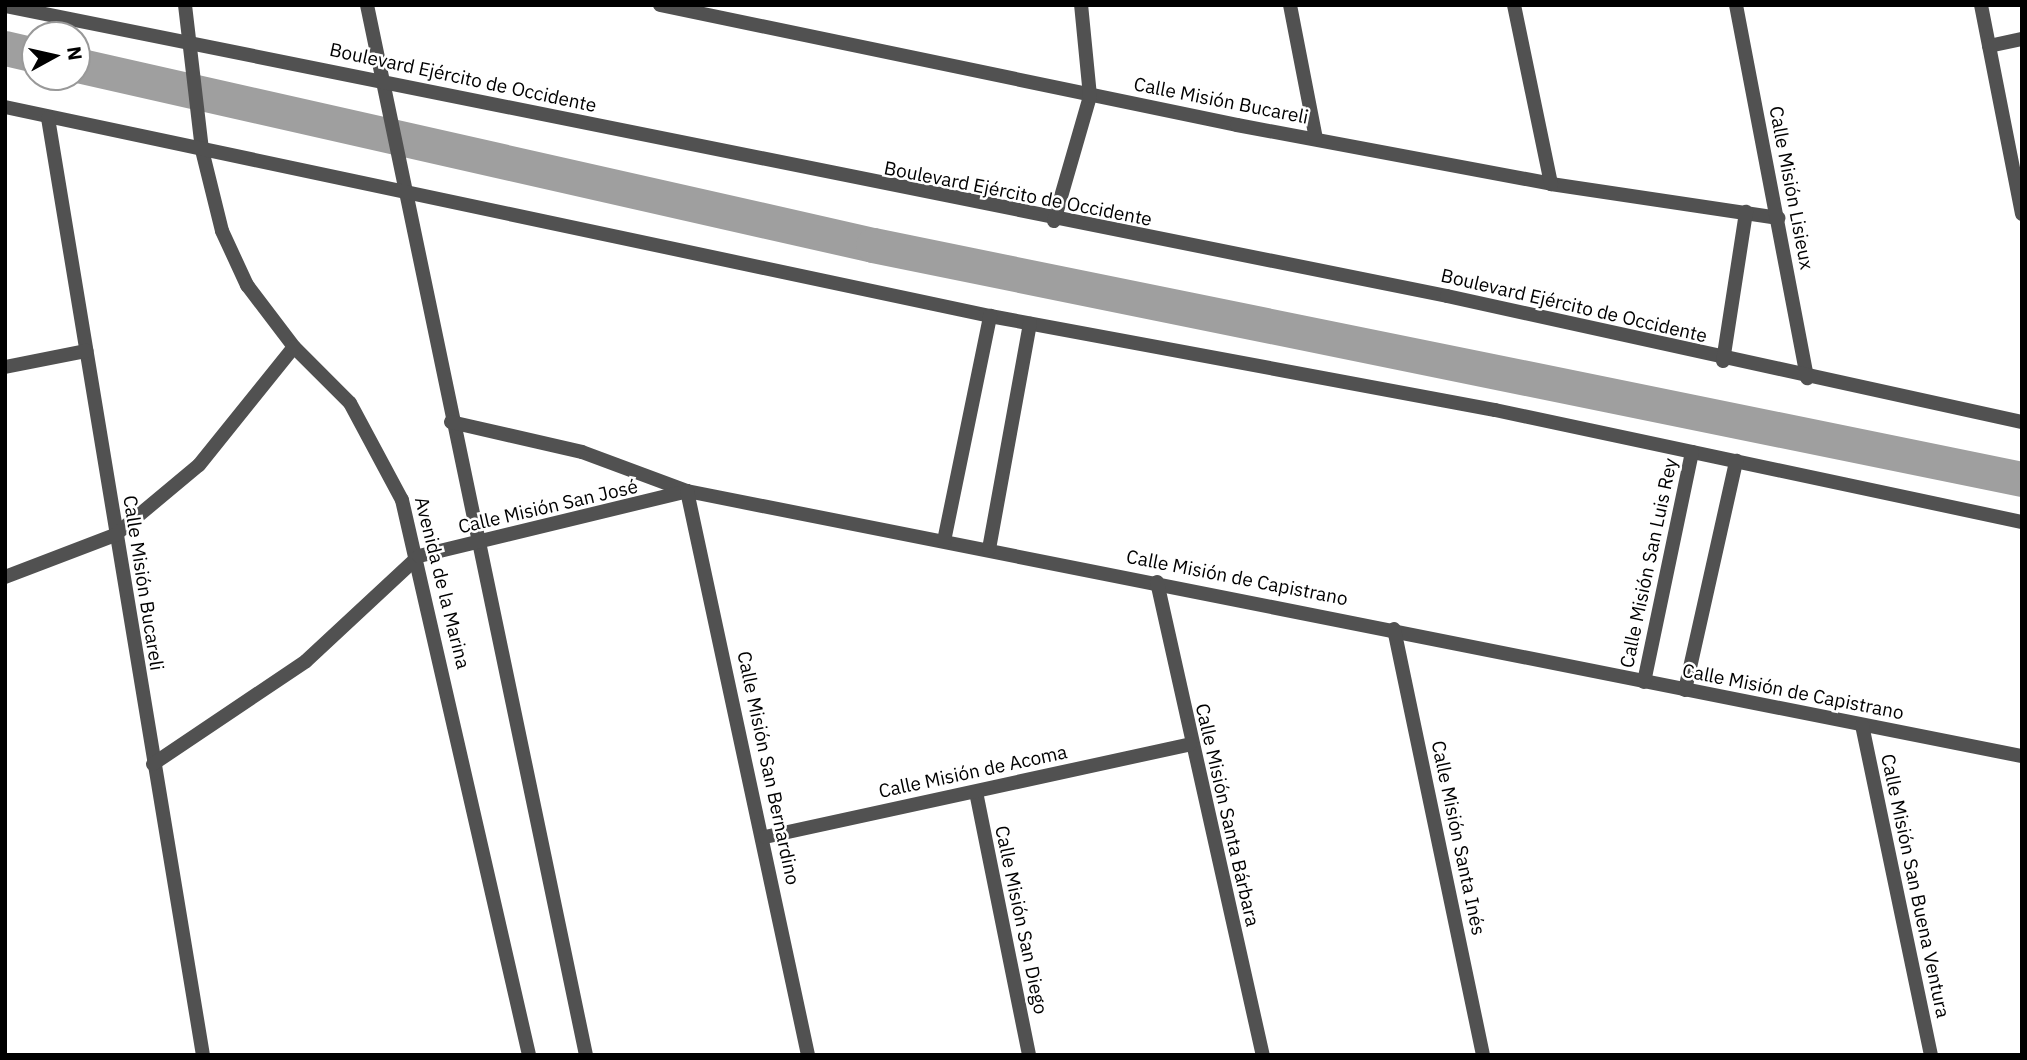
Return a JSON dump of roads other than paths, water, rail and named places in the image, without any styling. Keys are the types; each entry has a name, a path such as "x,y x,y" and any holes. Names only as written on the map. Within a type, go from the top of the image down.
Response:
{"street":[{"name":"Avenida de la Marina","path":"185,5 202,150 222,231 247,285 294,347 350,403 380,451 419,556 529,1055"},
{"path":"367,5 450,422 480,542 586,1055"},
{"name":"Calle Misión Bucareli","path":"660,5 1090,96 1551,184 1778,218"},
{"path":"1055,221 1090,96 1081,5"},
{"path":"1290,5 1316,139"},
{"path":"1514,5 1551,184"},
{"name":"Calle Misión Lisieux","path":"1736,5 1808,378"},
{"path":"1981,5 2018,178 2022,214"},
{"name":"Boulevard Ejército de Occidente","path":"5,6 382,79 1055,221 1447,296 1723,360 2022,422"},
{"path":"1989,46 2022,40"},
{"path":"5,107 990,316 1692,452 2022,522"},
{"name":"Calle Misión Bucareli","path":"48,118 202,1055"},
{"path":"1723,360 1746,212"},
{"path":"944,541 990,316"},
{"path":"989,549 1030,324"},
{"path":"5,577 115,535 199,464 294,347"},
{"path":"5,367 86,351"},
{"name":"Calle Misión de Capistrano","path":"450,422 582,452 687,491 1394,629 1644,682 2022,756"},
{"name":"Calle Misión San Luis Rey","path":"1644,682 1692,452"},
{"path":"1685,690 1736,461"},
{"name":"Calle Misión San José","path":"153,764 306,661 419,556 687,491"},
{"name":"Calle Misión San Bernardino","path":"687,491 765,837 808,1055"},
{"name":"Calle Misión Santa Bárbara","path":"1157,582 1190,744 1263,1055"},
{"name":"Calle Misión Santa Inés","path":"1394,629 1483,1055"},
{"name":"Calle Misión San Buena Ventura","path":"1862,725 1928,1054"},
{"name":"Calle Misión de Acoma","path":"765,837 1190,744"},
{"name":"Calle Misión San Diego","path":"976,792 1029,1055"}],"waterway":[{"path":"5,48 21,52"},
{"path":"91,68 873,245 2022,479"}]}
